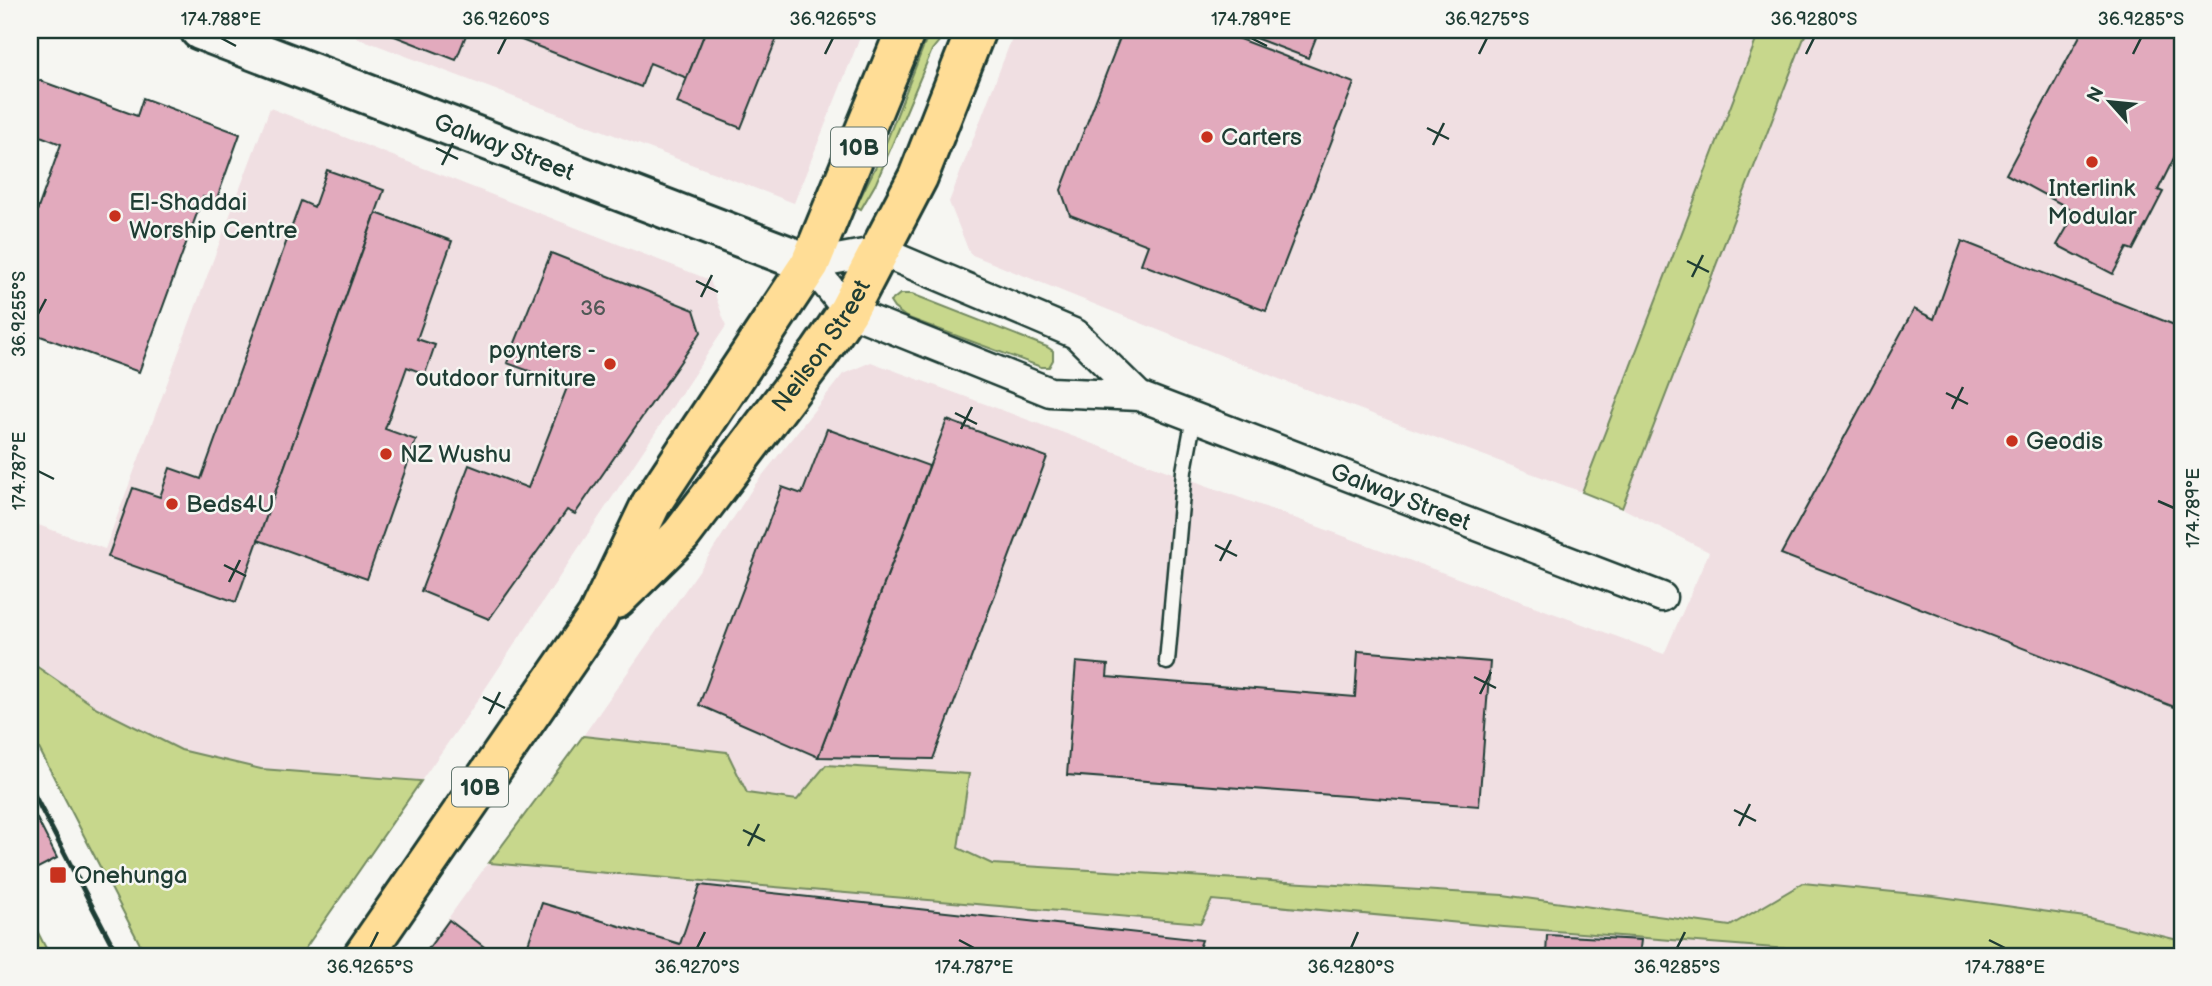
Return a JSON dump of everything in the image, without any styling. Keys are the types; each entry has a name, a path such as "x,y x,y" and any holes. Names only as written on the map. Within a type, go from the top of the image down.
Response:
{"main road":[{"name":"Neilson Street","path":"363,956 597,617 651,504 810,264 906,30"},
{"name":"Neilson Street","path":"597,617 681,535 848,311 918,177 976,30"}],"street":[{"name":"Galway Street","path":"200,30 810,264 848,311 1050,392 1139,396 1662,597"},
{"name":"Galway Street","path":"880,251 1076,334 1139,396"},
{"path":"810,264 880,251"}],"lane":[{"path":"1167,662 1184,471 1194,417"}],"shaded area":[{"path":"337,30 863,30 794,203"},
{"path":"1015,30 1760,30 1582,492 1289,383 970,254 949,202"},
{"path":"1807,30 2182,30 2182,941 2085,917 1934,896 1803,884 1730,926 1503,895 992,864 958,848 968,775 826,765 797,800 747,793 583,736 705,562 754,486 843,374 871,362 1664,654 1709,552 1622,508"},
{"path":"270,108 710,280 726,326 421,781 261,769 181,750 97,708 30,660 30,522 105,549"},
{"path":"488,863 1201,923 1211,900 1789,949 1832,956 421,956"}],"green space":[{"path":"930,30 948,30 932,50 876,183 861,209 856,206 880,158"},
{"path":"1760,30 1807,30 1622,508 1582,492"},
{"path":"900,294 912,294 1047,347 1053,351 1053,360 1049,367 1041,367 906,317 890,302"},
{"path":"36,666 97,708 181,750 261,769 421,781 300,956 146,956 30,731 30,679"},
{"path":"583,736 727,752 747,793 797,800 826,765 969,774 958,848 992,864 1503,895 1730,926 1803,883 1934,896 2085,917 2182,941 2182,956 1832,956 1789,949 1504,927 1212,900 1201,923 489,863"},
{"path":"30,917 50,956 30,956"}],"building":[{"path":"379,30 468,30 456,60"},
{"path":"496,30 706,30 687,78 650,63 641,87"},
{"path":"706,30 780,30 741,128 677,103"},
{"name":"Carters","path":"1123,30 1216,30 1354,83 1266,311 1141,264 1148,245 1070,215 1061,190"},
{"path":"1234,30 1319,30 1308,58"},
{"name":"Interlink Modular","path":"2083,30 2182,30 2182,150 2179,148 2158,190 2163,192 2133,250 2127,248 2113,274 2057,245 2076,212 2006,174"},
{"name":"El-Shaddai Worship Centre","path":"30,77 137,116 143,98 240,134 216,201 203,197 139,372 32,333 30,231 61,144 30,132"},
{"path":"327,170 384,190 236,602 108,557 133,488 160,497 170,468 201,479 301,201 314,207"},
{"path":"376,213 452,241 417,339 435,345 425,374 407,367 385,429 416,440 367,579 258,540"},
{"name":"Geodis","path":"1962,241 2182,328 2182,710 1781,554 1914,309 1934,319"},
{"path":"551,253 694,310 701,332 575,514 567,510 489,619 421,591 469,465 528,488 568,385 507,363"},
{"path":"947,420 1047,457 933,759 818,757"},
{"path":"827,429 929,466 818,757 699,705 782,487 802,494"},
{"path":"1358,651 1490,662 1479,806 1067,775 1076,662 1108,665 1107,677 1355,697"},
{"path":"30,805 57,858 36,869 30,858"},
{"path":"700,885 1202,940 1196,956 524,956 542,903 680,944"},
{"path":"449,920 496,956 423,956"},
{"path":"1547,935 1641,940 1639,956 1546,956"}],"railway":[{"path":"30,787 118,956"}],"place":[{"name":"Carters","path":"1207,137"},
{"name":"Interlink Modular","path":"2092,162"},
{"name":"El-Shaddai Worship Centre","path":"115,216"},
{"name":"poynters - outdoor furniture","path":"610,364"},
{"name":"Geodis","path":"2012,441"},
{"name":"NZ Wushu","path":"386,454"},
{"name":"Beds4U","path":"172,504"},
{"name":"Onehunga","path":"58,875"}]}
